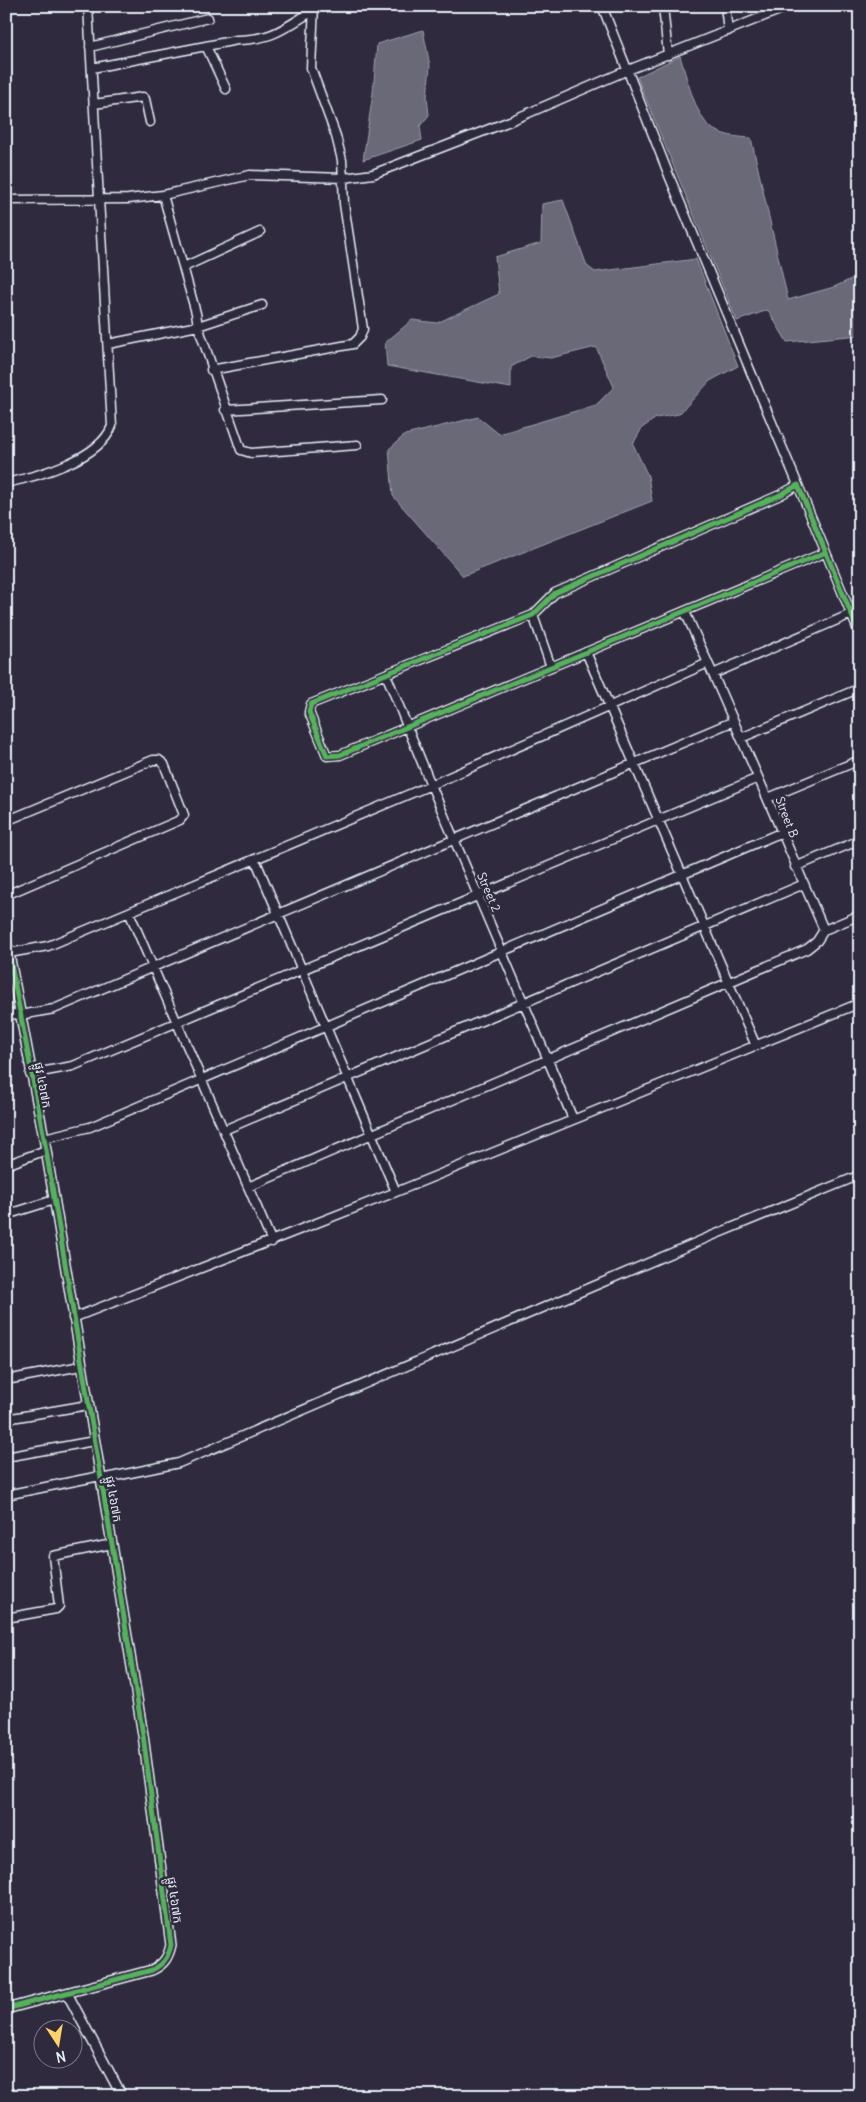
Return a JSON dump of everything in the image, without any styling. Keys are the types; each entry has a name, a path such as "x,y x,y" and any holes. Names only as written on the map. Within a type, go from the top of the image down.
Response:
{"street":[{"path":"6,483 54,470 91,450 108,435 112,426 88,6 79,6"},
{"path":"602,6 670,178 860,635"},
{"path":"663,6 668,55"},
{"path":"725,6 728,31"},
{"path":"766,6 768,15"},
{"path":"6,200 99,201 164,195 250,176 344,178 373,174 510,121 628,70 790,6"},
{"path":"92,68 236,40 260,39 276,34 313,9"},
{"path":"212,370 353,344 360,337 363,329 344,204 342,160 336,136 311,68 313,9"},
{"path":"90,47 208,18"},
{"path":"206,46 226,89"},
{"path":"94,104 142,97 145,99 150,122"},
{"path":"164,195 198,326 237,446 244,452 358,446"},
{"path":"184,267 260,232"},
{"path":"108,344 198,326 262,305"},
{"path":"225,410 382,400"},
{"path":"798,485 780,495 555,593 533,615 312,704 309,712 328,756 340,755 824,552"},
{"name":"Street B","path":"684,612 768,798 780,833 824,930"},
{"path":"713,674 851,614"},
{"path":"533,615 551,667"},
{"path":"586,652 756,1046"},
{"path":"9,953 48,946 431,785 708,663"},
{"name":"Street 2","path":"386,674 431,785 573,1119"},
{"path":"741,738 860,688"},
{"path":"6,1013 20,1015 54,1009 734,721"},
{"path":"6,821 66,795 159,760 164,764 184,815 180,820 6,895"},
{"path":"768,798 860,760"},
{"path":"30,1074 74,1066 758,778"},
{"path":"44,1138 90,1127 780,833"},
{"path":"795,867 860,840"},
{"path":"255,859 396,1192"},
{"path":"224,1130 804,884"},
{"path":"129,912 272,1242"},
{"path":"248,1187 728,981 807,949 817,941 824,930 860,915"},
{"name":"ផ្លូវ ៤៦៧ក","path":"6,938 9,965 44,1138 112,1544 143,1735 171,1945 168,1958 160,1966 6,2009"},
{"path":"73,1318 272,1242 860,1003"},
{"path":"6,1165 46,1150"},
{"path":"6,1495 179,1463 700,1241 860,1175"},
{"path":"6,1215 54,1200"},
{"path":"6,1380 82,1366"},
{"path":"6,1419 88,1405"},
{"path":"6,1457 94,1441"},
{"path":"6,1618 56,1609 59,1606 53,1556 112,1544"},
{"path":"67,1993 122,2096"}],"water":[{"path":"423,30 430,66 427,98 429,115 420,126 422,140 363,160 373,93 377,44"},
{"path":"680,56 700,113 710,127 730,136 751,138 788,300 834,287 860,275 860,335 787,342 768,310 737,321 637,77"},
{"path":"563,200 587,266 595,272 696,259 738,366 710,381 679,414 656,418 642,428 633,444 648,476 652,501 463,576 393,496 389,449 405,435 478,417 499,434 596,405 614,387 596,347 551,358 531,356 511,367 511,388 387,366 385,343 412,320 437,323 499,294 495,257 541,243 542,204"}],"cycle path":[{"path":"824,553 340,755 327,756 309,712 311,704 533,615 555,593 780,495 798,485 860,635"},
{"path":"6,938 44,1138 112,1544 143,1735 171,1945 165,1960 152,1970 6,2009"}]}
